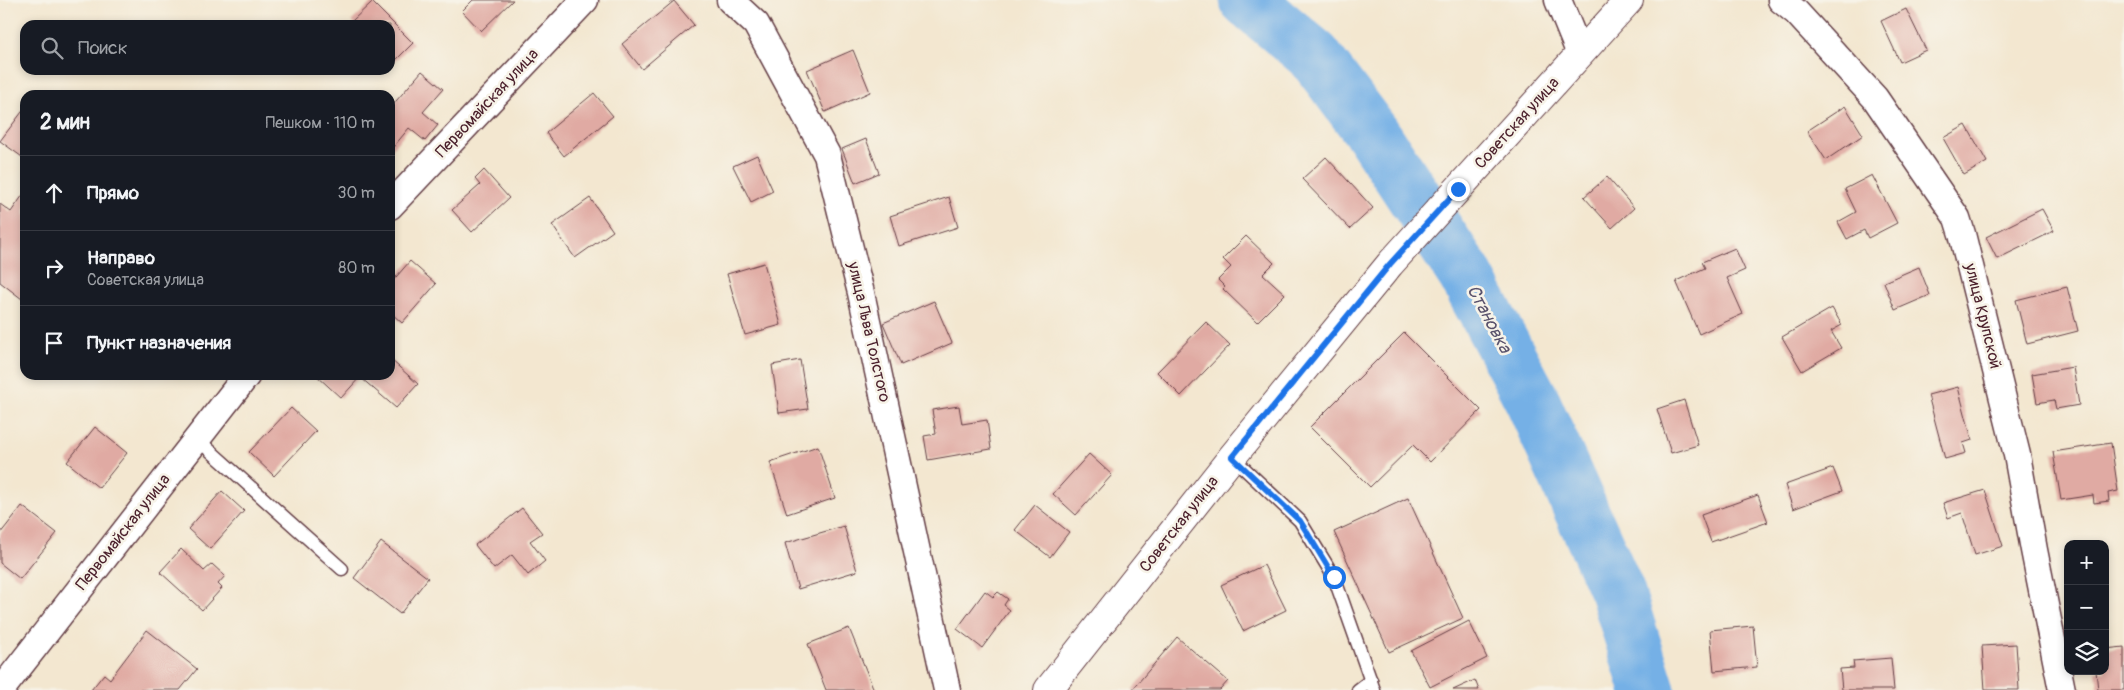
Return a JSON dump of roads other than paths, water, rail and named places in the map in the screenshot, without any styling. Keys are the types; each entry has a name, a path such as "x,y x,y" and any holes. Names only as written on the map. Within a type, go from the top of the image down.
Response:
{"main road":[{"name":"Советская улица","path":"1048,690 1232,457 1390,264 1629,0"}],"street":[{"name":"Первомайская улица","path":"395,201 585,0"},
{"name":"улица Льва Толстого","path":"730,0 756,24 827,155 861,293 947,690"},
{"path":"1558,0 1580,54"},
{"name":"улица Крупской","path":"1781,0 1796,12 1875,98 1957,218 2017,455 2062,690"},
{"name":"Первомайская улица","path":"1,690 243,380"}],"lane":[{"path":"196,438 342,569"},
{"path":"1232,457 1300,521 1334,577 1372,685 1358,690"}],"waterway":[{"name":"Становка","path":"1247,0 1314,56 1372,133 1465,274 1532,400 1617,591 1648,690"}]}
